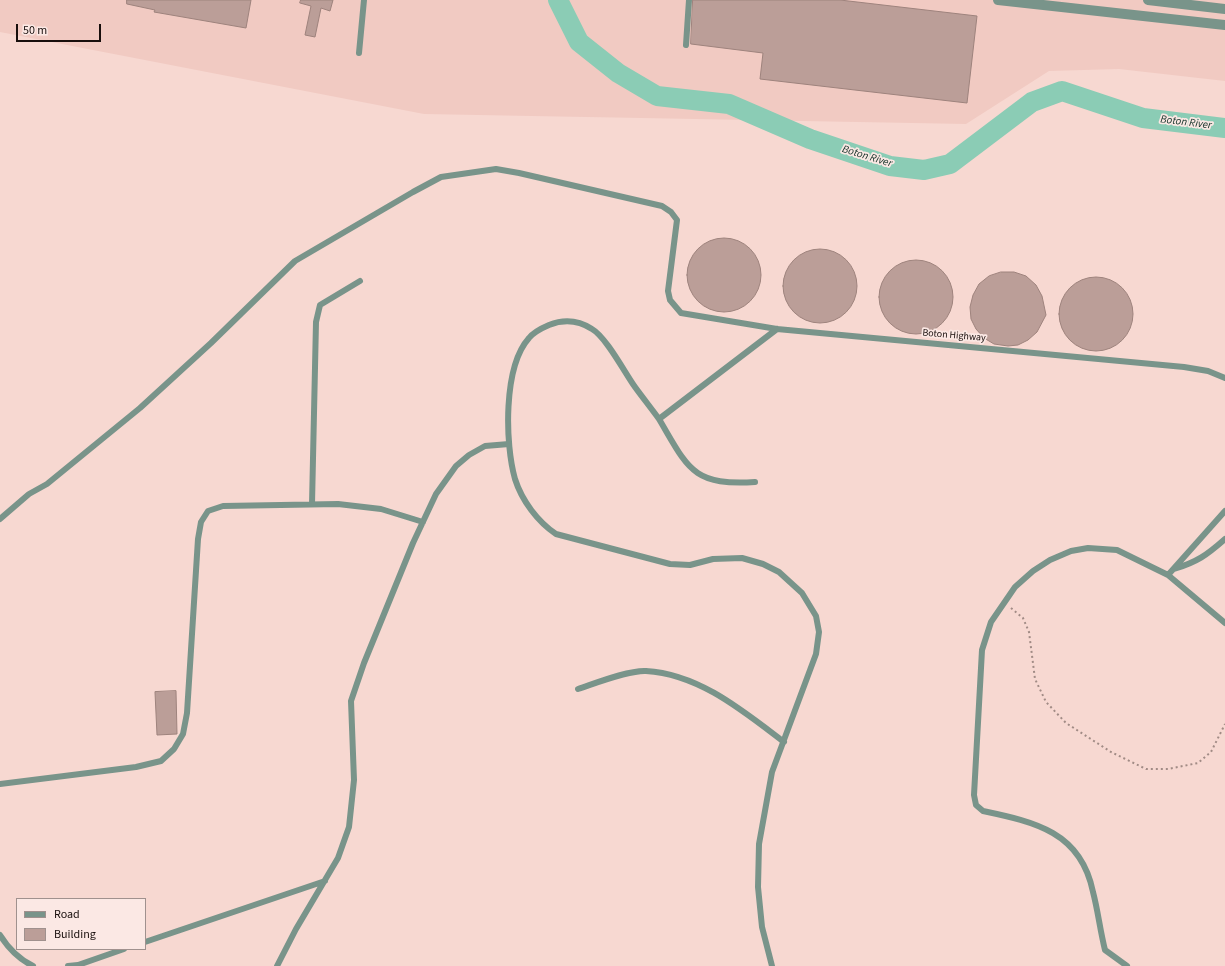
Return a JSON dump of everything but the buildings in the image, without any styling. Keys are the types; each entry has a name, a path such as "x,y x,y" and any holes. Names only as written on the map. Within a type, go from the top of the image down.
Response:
{"street":[{"path":"998,0 1225,25"},
{"path":"1148,0 1225,9"}],"lane":[{"path":"359,53 364,0"},
{"path":"686,45 689,0"},
{"name":"Boton Highway","path":"0,520 29,494 47,484 140,408 211,343 295,262 441,177 496,169 629,197 662,206 671,212 677,220 668,291 670,300 681,313 777,329 1184,367 1208,370 1225,378"},
{"path":"312,504 316,322 320,305 360,281"},
{"path":"755,482 733,483 714,480 697,474 684,461 659,419 618,361 593,329 575,322 560,320 544,327 529,338 518,358 512,377 507,426 515,480 524,500 542,524 556,534 670,564 690,565 713,559 742,558 763,564 779,572 802,593 816,616 819,632 816,654 772,772 759,844 758,887 762,927 772,966"},
{"path":"659,419 777,329"},
{"path":"277,966 296,929 338,858 349,827 354,780 351,701 364,663 423,522 436,494 456,466 469,455 485,446 509,444"},
{"path":"0,784 136,767 161,761 174,749 183,734 187,713 198,539 201,522 208,511 223,506 338,504 381,509 423,522"},
{"path":"1168,575 1225,511"},
{"path":"1173,569 1195,562 1212,551 1225,539"},
{"path":"1127,966 1105,950 1093,891 1079,855 1069,844 1061,837 1038,825 983,811 976,805 974,788 978,746 981,659 985,639 992,622 1015,587 1033,571 1050,560 1071,551 1088,548 1117,550 1168,575 1225,623"},
{"path":"578,688 645,671 682,677 706,688 784,742"},
{"path":"146,942 325,881"},
{"path":"0,935 7,946 24,961 33,966"},
{"path":"68,966 121,950"}],"path":[{"path":"1005,604 1023,618 1029,632 1034,679 1046,702 1066,723 1111,752 1146,769 1168,769 1198,763 1211,752 1225,724"}],"shaded area":[{"path":"0,0 1225,0 1225,81 1119,69 1049,71 966,124 424,114 0,32"}],"waterway":[{"name":"Boton River","path":"558,0 579,42 618,73 657,96 729,104 810,139 890,166 924,170 950,164 1032,102 1062,91 1143,118 1225,128"}]}
